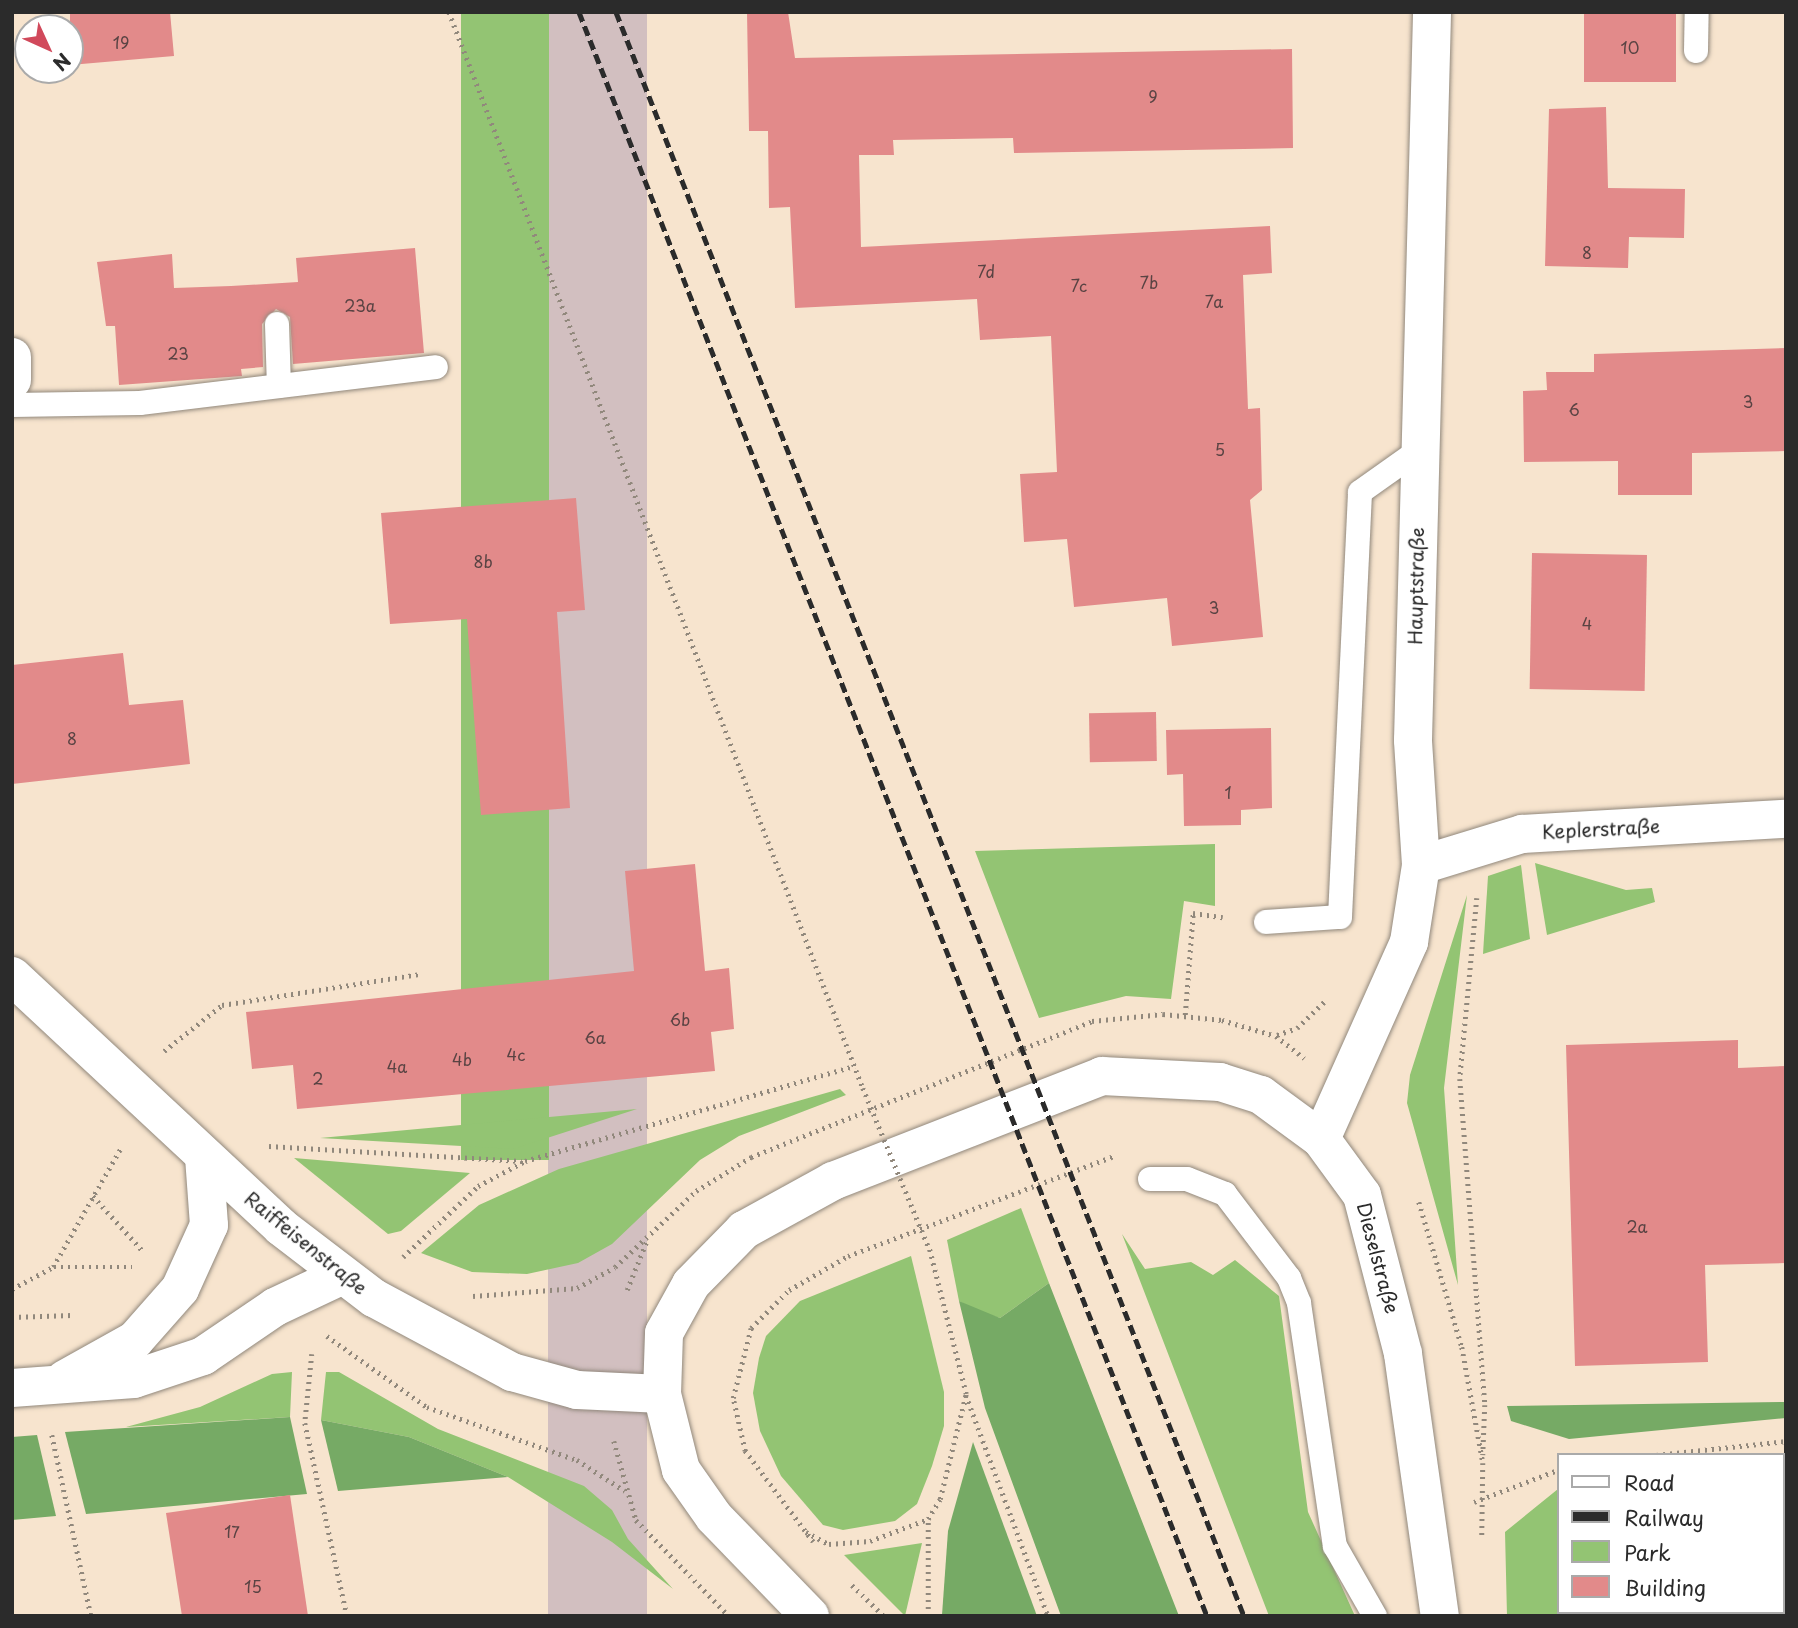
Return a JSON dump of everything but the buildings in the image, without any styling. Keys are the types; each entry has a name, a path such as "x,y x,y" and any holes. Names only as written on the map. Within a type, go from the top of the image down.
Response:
{"street":[{"name":"Hauptstraße","path":"1321,1139 1409,942 1421,865 1413,740 1418,451 1432,12"},
{"path":"12,357 12,380"},
{"name":"Keplerstraße","path":"1421,865 1522,834 1786,819"},
{"name":"Raiffeisenstraße","path":"12,976 204,1157 373,1298 512,1372 577,1390 662,1394"},
{"name":"Dieselstraße","path":"662,1394 664,1333 691,1284 744,1230 833,1181 1102,1076 1220,1082 1261,1096 1321,1139 1362,1195 1402,1354 1440,1616"},
{"path":"58,1384 135,1340 180,1289 209,1225 204,1157"},
{"path":"12,1388 134,1379 203,1356 275,1307 343,1275"},
{"path":"662,1394 681,1470 714,1517 810,1616"}],"lane":[{"path":"1696,51 1697,12"},
{"path":"277,324 279,387"},
{"path":"12,405 139,404 436,367"},
{"path":"1266,922 1340,917 1360,492 1418,451"},
{"path":"1150,1179 1187,1179 1225,1194 1289,1278 1299,1303 1335,1546 1375,1616"}],"path":[{"path":"449,12 863,1088 929,1248 966,1394 1048,1616"},
{"path":"1185,1015 1194,913"},
{"path":"1469,965 1460,1079 1485,1405 1485,1500"},
{"path":"161,1054 222,1005 421,974"},
{"path":"484,1290 527,1295 577,1288 615,1267 696,1191 751,1157 824,1124 1092,1021 1185,1015 1276,1036 1316,1013 1333,990"},
{"path":"729,1616 658,1550 636,1520 625,1491 577,1460 427,1407 344,1352 373,1298 437,1219 478,1186 525,1161 855,1066"},
{"path":"53,1267 122,1145"},
{"path":"265,1146 525,1161"},
{"path":"818,1548 745,1451 733,1398 738,1360 751,1328 789,1290 848,1256 1114,1156"},
{"path":"93,1196 148,1257"},
{"path":"1416,1196 1462,1347 1483,1463"},
{"path":"12,1289 53,1267 145,1268"},
{"path":"12,1317 81,1315"},
{"path":"312,1354 305,1423 347,1616"},
{"path":"928,1616 928,1519 940,1499 966,1394"},
{"path":"52,1432 91,1616"},
{"path":"1675,1453 1786,1441"},
{"path":"803,1530 830,1544 870,1541 928,1519"},
{"path":"841,1574 884,1616"}],"shaded area":[{"path":"548,12 647,12 647,1616 548,1616"}],"green space":[{"path":"461,12 549,12 549,1160 461,1160"},
{"path":"1215,844 1215,906 1184,901 1171,999 1126,996 1039,1018 975,851"},
{"path":"1535,863 1626,890 1652,888 1655,902 1547,935"},
{"path":"1521,865 1530,939 1483,954 1488,876"},
{"path":"1467,895 1444,1088 1458,1285 1407,1103 1410,1075"},
{"path":"840,1089 846,1095 739,1136 700,1160 612,1244 578,1263 527,1274 472,1272 421,1253 479,1205 559,1169"},
{"path":"637,1109 513,1149 320,1138"},
{"path":"294,1158 470,1173 401,1231 388,1234"},
{"path":"1021,1208 1049,1283 1000,1318 979,1312 959,1301 947,1240"},
{"path":"1122,1234 1145,1269 1191,1262 1213,1275 1235,1260 1279,1296 1308,1512 1355,1616 1269,1616"},
{"path":"911,1256 944,1392 944,1426 932,1466 917,1504 895,1521 843,1530 823,1525 781,1476 760,1431 753,1393 766,1336 800,1301"},
{"path":"1049,1283 1179,1616 1061,1616 985,1408 959,1301 1000,1318"},
{"path":"292,1372 290,1417 126,1427 200,1407 272,1374"},
{"path":"326,1372 339,1372 438,1429 584,1486 612,1510 628,1539 673,1589 612,1542 508,1477 409,1437 321,1420"},
{"path":"1786,1402 1786,1418 1569,1439 1511,1421 1507,1406"},
{"path":"290,1417 307,1494 86,1514 65,1432"},
{"path":"321,1420 409,1437 508,1477 338,1491"},
{"path":"37,1435 56,1516 12,1520 12,1437"},
{"path":"973,1442 1037,1616 942,1615 948,1531"},
{"path":"1786,1455 1786,1616 1507,1616 1505,1532 1556,1491 1556,1614 1784,1614"},
{"path":"922,1543 905,1616 844,1555"}],"railway":[{"path":"579,12 1207,1616"},
{"path":"616,12 1244,1616"}]}
